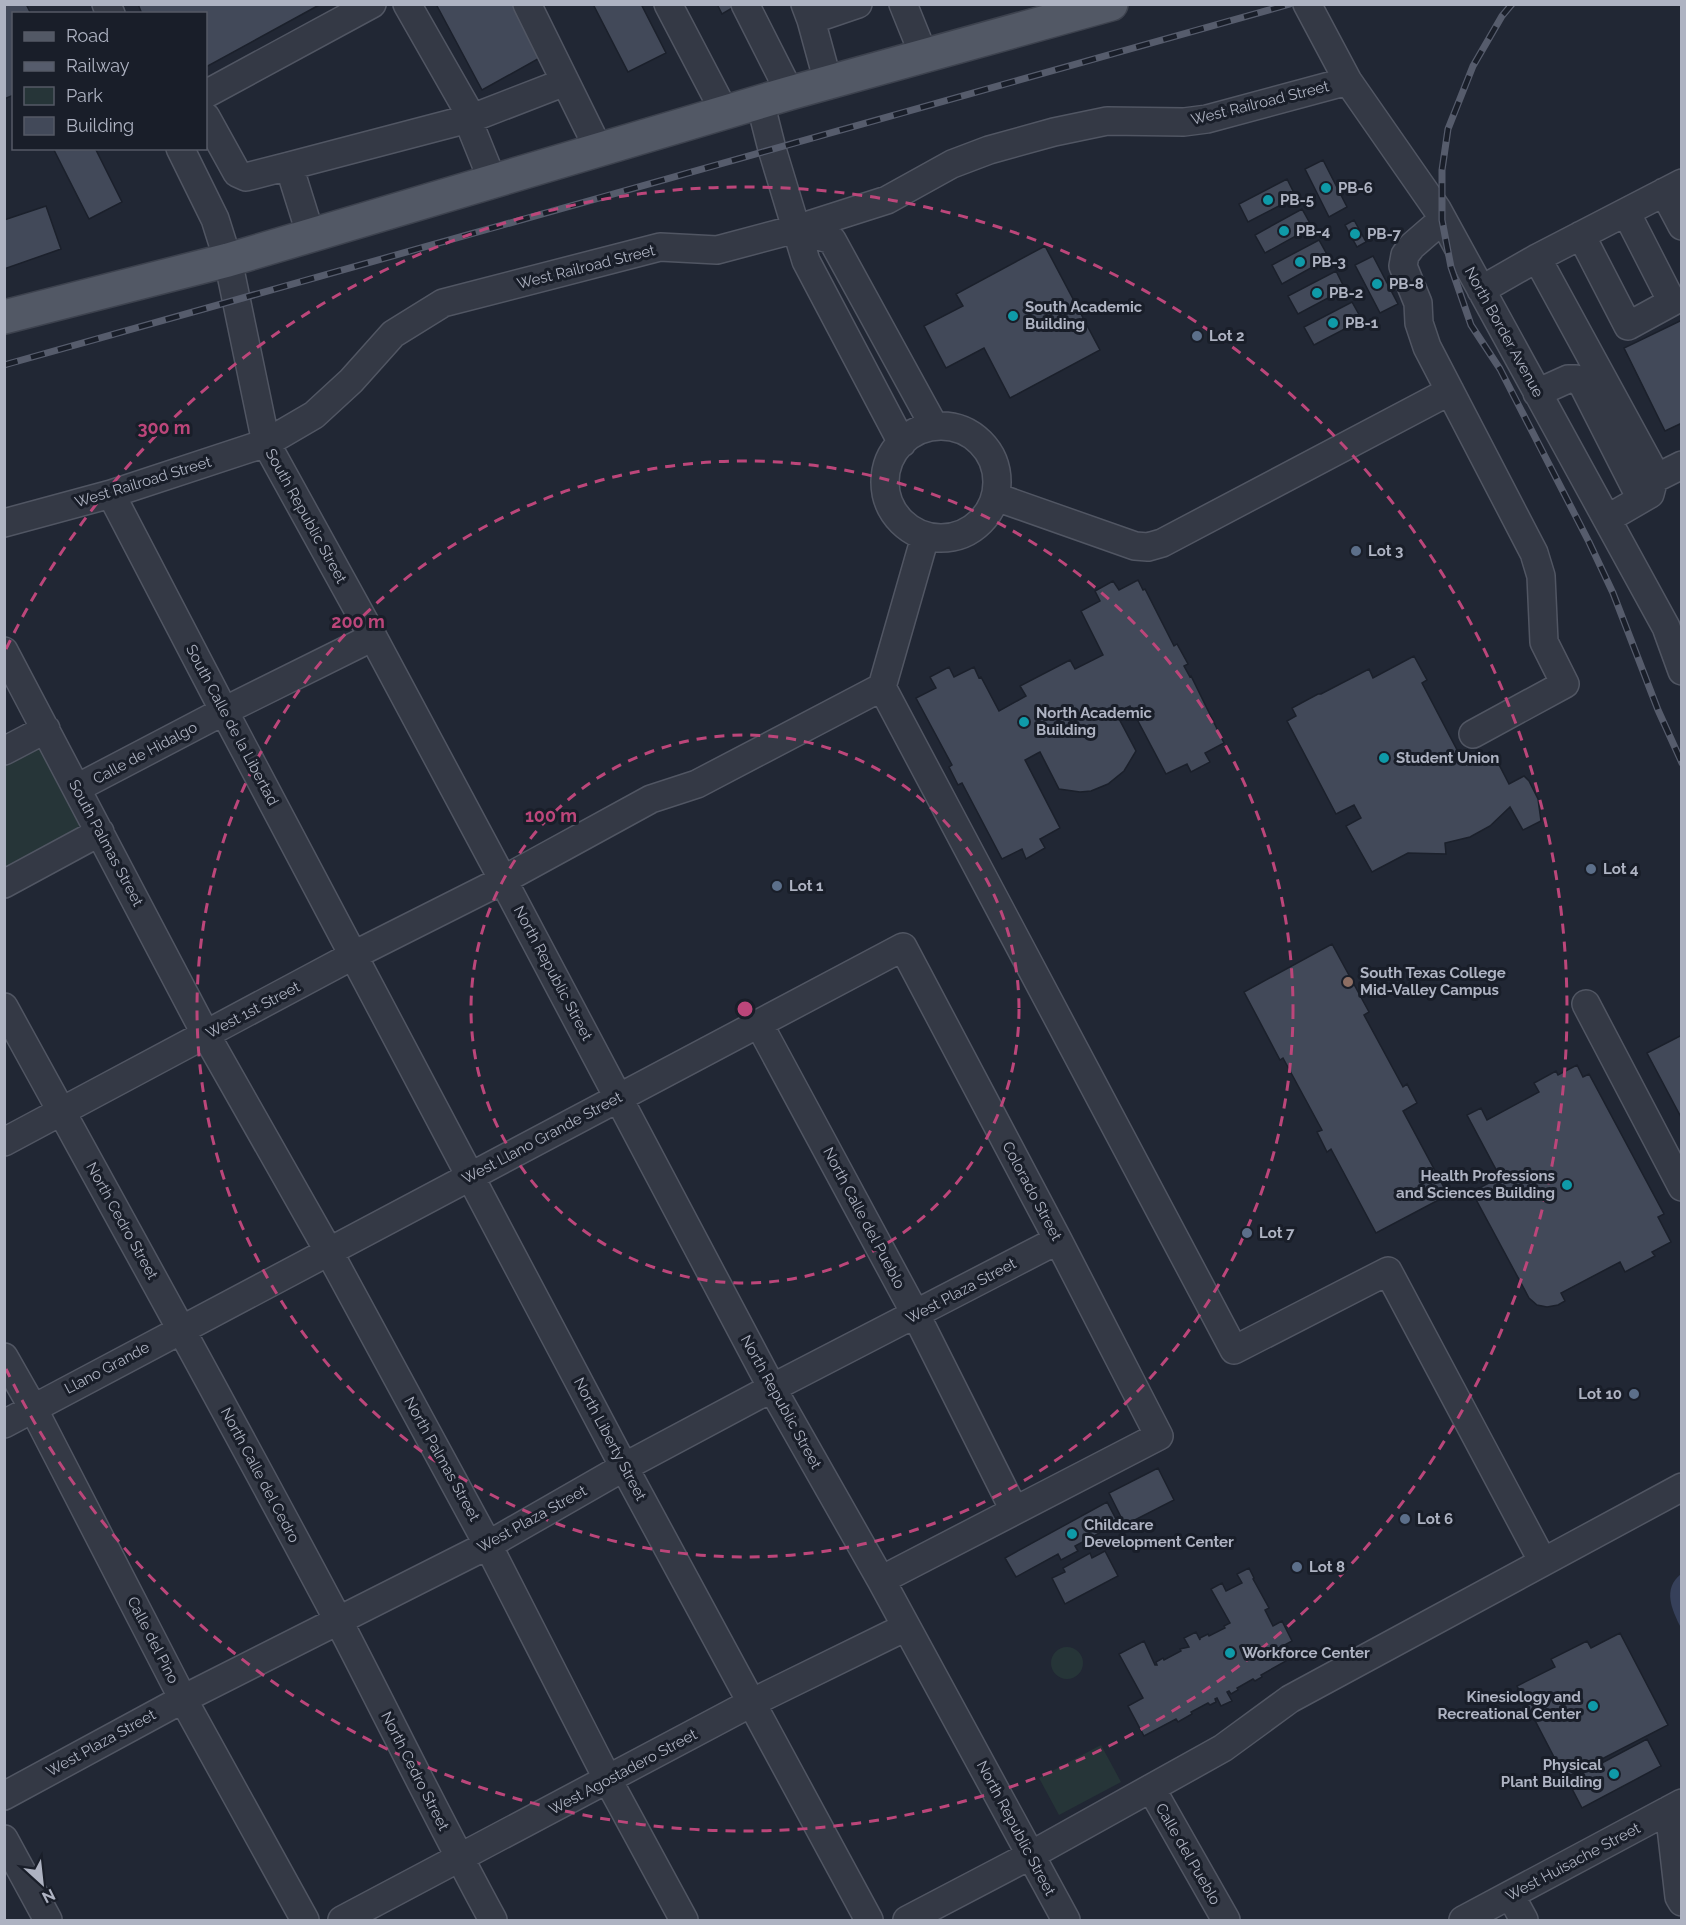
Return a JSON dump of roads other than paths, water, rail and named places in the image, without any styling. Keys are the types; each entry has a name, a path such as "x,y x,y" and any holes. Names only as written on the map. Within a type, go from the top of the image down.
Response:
{"main road":[{"path":"4,317 228,260 828,82 1096,6"}],"street":[{"path":"207,93 372,4"},
{"path":"407,4 472,118 472,130 493,182"},
{"path":"527,4 599,150"},
{"path":"668,4 724,113"},
{"path":"745,4 775,98 772,149 806,261 902,443"},
{"path":"828,82 808,12 858,4"},
{"path":"903,4 924,56"},
{"name":"North Border Avenue","path":"1307,4 1348,81 1437,209 1666,627 1682,671"},
{"name":"West Railroad Street","path":"4,523 111,495 266,443 314,416 351,381 393,334 443,303 660,248 717,250 796,229 879,203 952,164 989,150 1054,132 1107,122 1184,122 1207,119 1348,81"},
{"path":"207,119 237,172 246,177 472,118 566,82"},
{"name":"South Republic Street","path":"181,150 215,219 228,260 266,443 503,880"},
{"path":"289,166 311,236"},
{"path":"1481,290 1673,187 1682,226"},
{"path":"1581,235 1628,326 1672,302 1626,212"},
{"path":"1442,220 1412,246 1405,255 1403,266 1418,303 1419,323 1426,347 1534,553 1541,576 1544,642 1565,684 1473,734"},
{"path":"796,229 832,240 934,426"},
{"path":"1538,258 1651,467 1648,489"},
{"path":"1537,393 1568,379 1576,379 1583,385 1648,489"},
{"path":"996,497 1135,546 1148,547 1161,543 1450,391"},
{"path":"934,426 968,432 983,445 994,463 998,483 996,497 987,515 973,529 955,537 925,537 905,525 894,512 886,494 885,475 889,460 902,443 916,432 934,426"},
{"path":"1607,519 1682,465"},
{"name":"South Calle de la Libertad","path":"111,495 354,955"},
{"path":"925,537 882,687 1234,1350 1388,1271 1543,1562"},
{"name":"Calle de Hidalgo","path":"77,788 373,637"},
{"name":"South Palmas Street","path":"4,651 206,1035"},
{"name":"West 1st Street","path":"4,1142 354,955 503,880 651,799 697,784 882,687"},
{"path":"4,751 46,729"},
{"path":"4,884 100,832"},
{"name":"North Republic Street","path":"503,880 620,1097 772,1388 881,1580 1066,1920"},
{"name":"West Llano Grande Street","path":"182,1329 903,947"},
{"name":"Colorado Street","path":"903,947 1159,1436 1014,1510"},
{"name":"North Liberty Street","path":"354,955 624,1467 869,1920"},
{"path":"1586,1004 1682,1187"},
{"name":"North Cedro Street","path":"4,1007 182,1329"},
{"name":"North Calle del Pueblo","path":"759,1024 916,1315 1014,1510"},
{"name":"North Palmas Street","path":"206,1035 329,1252 488,1545 608,1780 684,1920"},
{"name":"West Plaza Street","path":"4,1796 183,1699 488,1545 624,1467 1058,1240"},
{"name":"Llano Grande","path":"33,1408 182,1329"},
{"name":"North Calle del Cedro","path":"182,1329 338,1621"},
{"name":"Calle del Pino","path":"4,1357 33,1408 183,1699 305,1920"},
{"path":"4,1424 33,1408"},
{"path":"907,1920 1031,1855 1223,1748 1290,1699 1682,1487"},
{"path":"881,1580 1014,1510"},
{"name":"North Cedro Street","path":"338,1621 493,1920"},
{"name":"West Agostadero Street","path":"342,1920 751,1703 906,1627"},
{"name":"Calle del Pueblo","path":"1151,1788 1226,1920"},
{"path":"1675,1807 1679,1898 1682,1902"},
{"name":"West Huisache Street","path":"1463,1920 1675,1807"},
{"path":"4,1839 48,1920"},
{"path":"1511,1896 1524,1920"}],"water":[{"path":"1681,1574 1681,1628 1672,1607 1670,1593 1675,1580"}],"railway":[{"path":"4,365 1290,4"},
{"path":"1512,4 1502,16 1473,66 1448,129 1442,170 1442,220 1451,267 1471,325 1500,369 1613,593 1658,710 1682,763"}],"place":[{"name":"PB-6","path":"1326,188"},
{"name":"PB-5","path":"1268,200"},
{"name":"PB-4","path":"1284,231"},
{"name":"PB-7","path":"1355,234"},
{"name":"PB-3","path":"1300,262"},
{"name":"PB-8","path":"1377,284"},
{"name":"PB-2","path":"1317,293"},
{"name":"South Academic Building","path":"1013,316"},
{"name":"PB-1","path":"1333,323"},
{"name":"Lot 2","path":"1197,336"},
{"name":"Lot 3","path":"1356,551"},
{"name":"North Academic Building","path":"1024,722"},
{"name":"Student Union","path":"1384,758"},
{"name":"Lot 4","path":"1591,869"},
{"name":"Lot 1","path":"777,886"},
{"name":"South Texas College Mid-Valley Campus","path":"1348,982"},
{"name":"Health Professions and Sciences Building","path":"1567,1185"},
{"name":"Lot 7","path":"1247,1233"},
{"name":"Lot 10","path":"1634,1394"},
{"name":"Lot 6","path":"1405,1519"},
{"name":"Childcare Development Center","path":"1072,1534"},
{"name":"Lot 8","path":"1297,1567"},
{"name":"Workforce Center","path":"1230,1653"},
{"name":"Kinesiology and Recreational Center","path":"1593,1706"},
{"name":"Physical Plant Building","path":"1614,1774"}]}
